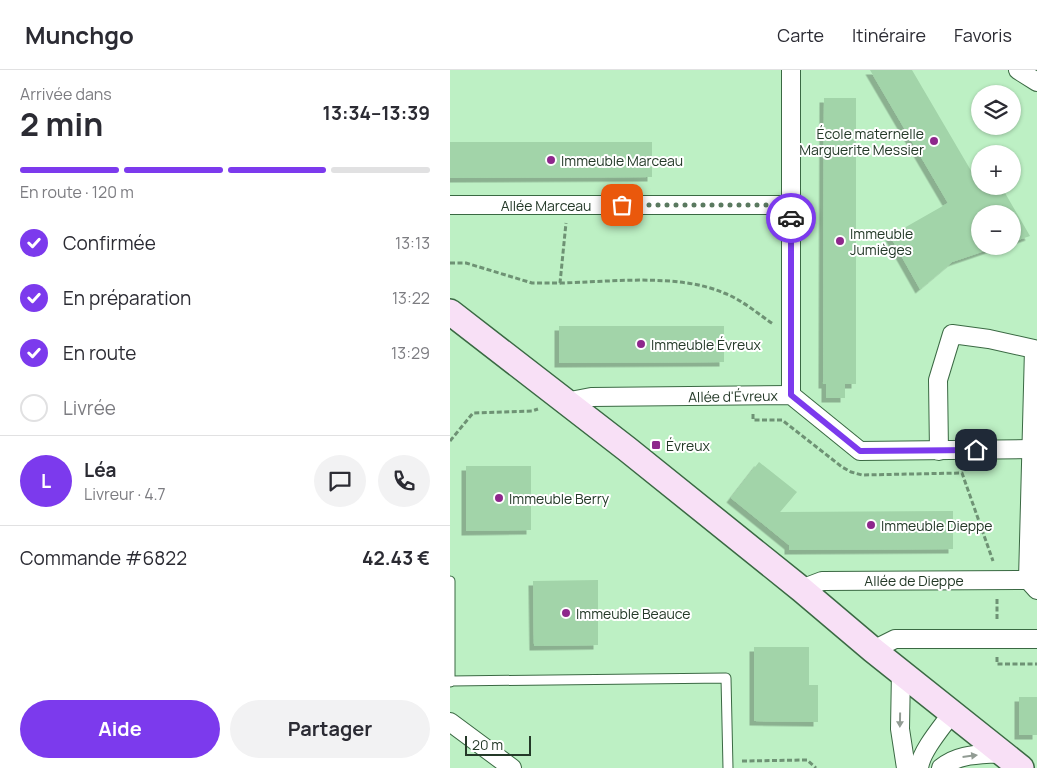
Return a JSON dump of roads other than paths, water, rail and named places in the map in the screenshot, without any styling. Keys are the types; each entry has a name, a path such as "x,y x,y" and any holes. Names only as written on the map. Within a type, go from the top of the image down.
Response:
{"street":[{"path":"791,70 791,395"},
{"path":"1018,70 1037,82"},
{"name":"Allée Marceau","path":"450,205 791,205"},
{"path":"450,312 627,448 873,650 1021,768"},
{"path":"938,451 938,380 952,334 1034,348 1032,585"},
{"name":"Allée d'Évreux","path":"565,402 591,397 791,395 860,451 1032,449"},
{"name":"Allée de Dieppe","path":"801,589 822,580 997,580 1032,585"},
{"path":"873,650 895,639 1037,639"},
{"path":"901,671 900,729 906,768"},
{"path":"919,768 929,747 952,713"},
{"path":"450,722 512,768"},
{"path":"940,768 950,761 964,756 1002,753"}],"lane":[{"path":"450,581 450,682 726,678 728,764"}],"place":[{"name":"École maternelle Marguerite Messier","path":"934,141"},
{"name":"Immeuble Marceau","path":"551,160"},
{"name":"Immeuble Jumièges","path":"840,241"},
{"name":"Immeuble Évreux","path":"641,344"},
{"name":"Évreux","path":"656,445"},
{"name":"Immeuble Berry","path":"499,498"},
{"name":"Immeuble Dieppe","path":"871,525"},
{"name":"Immeuble Beauce","path":"566,613"}]}
